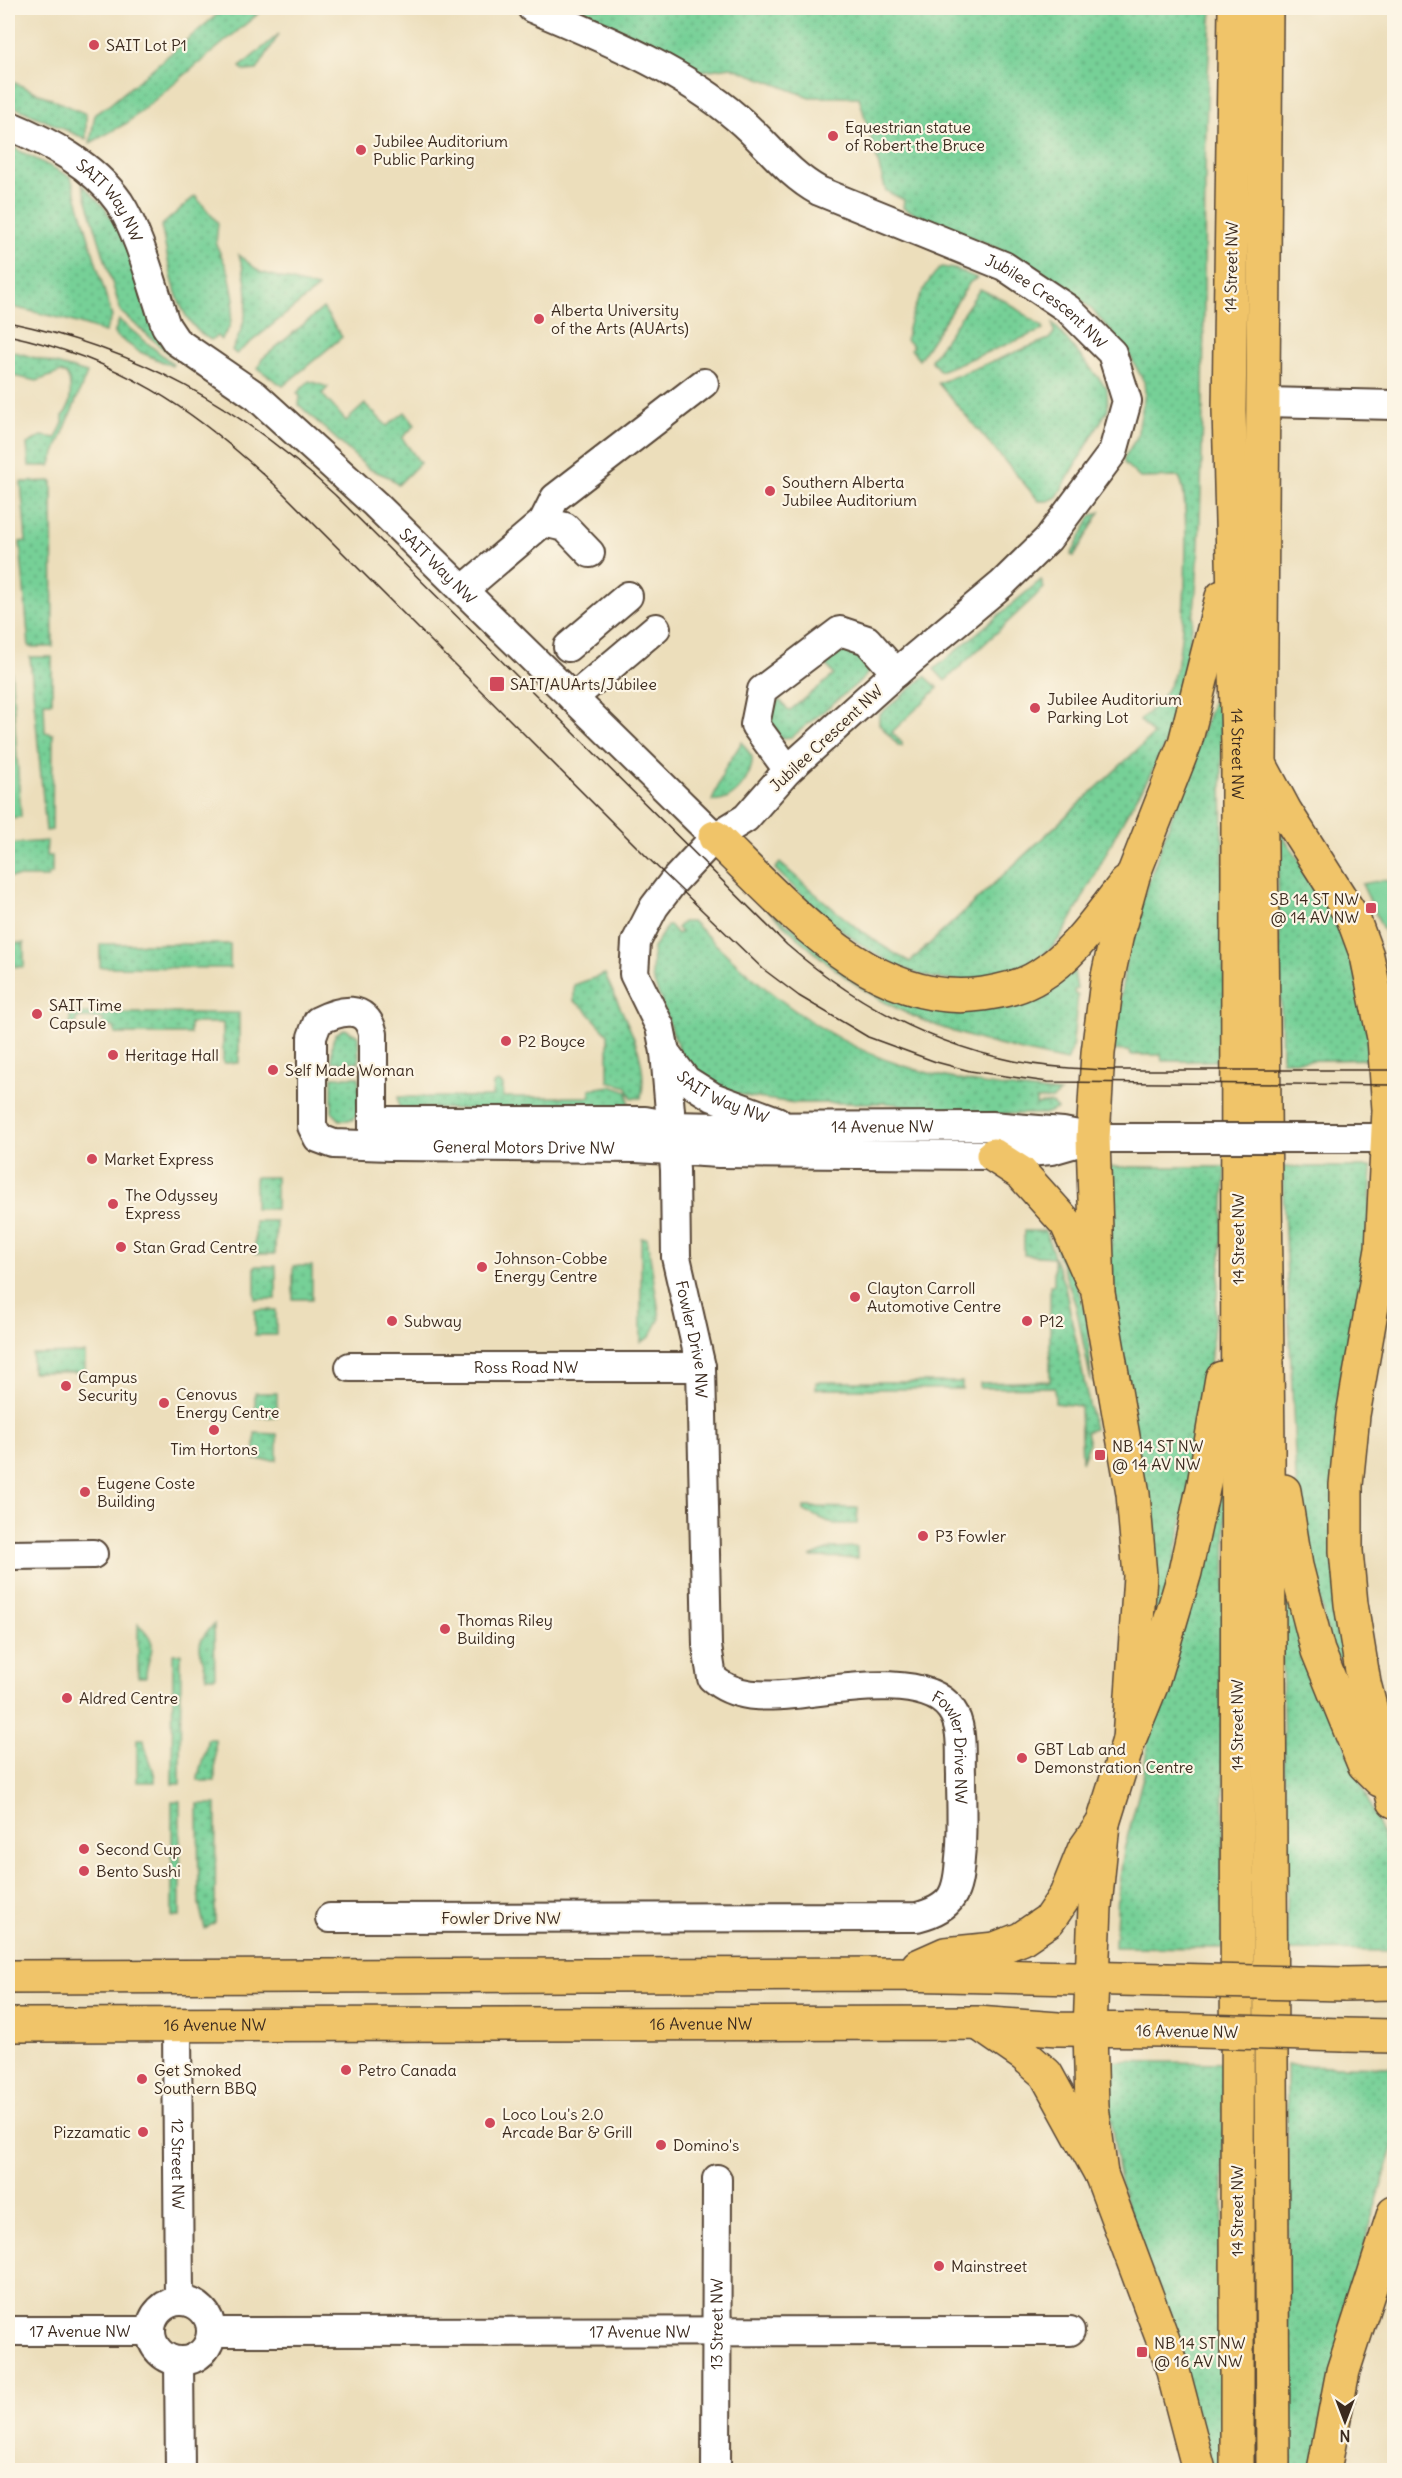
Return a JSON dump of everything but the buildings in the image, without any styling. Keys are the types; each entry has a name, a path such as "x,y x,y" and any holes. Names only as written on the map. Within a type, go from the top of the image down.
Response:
{"main road":[{"name":"14 Street NW","path":"1235,8 1228,410 1238,746 1237,2470"},
{"name":"14 Street NW","path":"1266,8 1265,402 1260,764 1268,1447 1274,2470"},
{"path":"1129,1740 1140,1576 1137,1529 1098,1293 1093,1138 1098,1053 1107,981 1134,873 1185,743 1231,562"},
{"path":"1260,764 1285,811 1353,918 1368,956 1390,1045 1391,1138 1388,1238 1353,1415 1346,1521 1351,1604 1364,1683 1392,1795"},
{"path":"715,837 834,948 868,970 908,989 958,997 1009,990 1039,976 1070,953 1134,873"},
{"path":"993,1155 1021,1173 1067,1224 1098,1293"},
{"path":"1101,2174 1092,2107 1090,2029 1095,1907 1103,1824 1129,1740 1151,1686 1185,1572 1204,1484 1222,1376 1238,1334"},
{"path":"1268,1447 1282,1477 1296,1566 1318,1651 1364,1764 1392,1795"},
{"path":"898,1974 945,1954 995,1949 1021,1939 1049,1920 1066,1895 1084,1850 1103,1824"},
{"path":"8,1977 898,1974 1344,1984 1395,1983"},
{"path":"977,2023 1024,2055 1046,2074 1101,2174 1169,2356 1199,2470"},
{"name":"16 Avenue NW","path":"8,2025 977,2023 1090,2029 1395,2036"},
{"path":"1324,2470 1343,2371 1392,2229"}],"street":[{"name":"Jubilee Crescent NW","path":"532,8 612,42 670,73 737,118 797,178 819,191 1004,266 1068,309 1112,353 1126,401 1113,452 1048,539 1002,584 896,673 788,770 746,818 715,837"},
{"name":"SAIT Way NW","path":"8,125 80,162 119,203 131,226 166,326 176,341 256,396 375,504 715,837 673,882 654,907 636,942 634,974 660,1027 665,1052 673,1139"},
{"path":"463,590 543,522 555,498 704,383"},
{"path":"1265,402 1395,405"},
{"path":"543,522 565,527 590,553"},
{"path":"568,647 627,596"},
{"path":"573,698 656,628"},
{"path":"788,770 755,725 762,690 840,631 867,640 896,673"},
{"name":"SAIT Way NW","path":"665,1052 686,1080 713,1097 793,1127"},
{"name":"General Motors Drive NW","path":"373,1133 645,1121 673,1139"},
{"name":"14 Avenue NW","path":"673,1139 793,1127 992,1126 1063,1132 1093,1138 1391,1138"},
{"name":"14 Avenue NW","path":"673,1139 993,1155 1052,1150 1093,1138"},
{"name":"Fowler Drive NW","path":"330,1918 917,1917 935,1912 950,1902 957,1886 962,1843 960,1730 952,1710 940,1697 919,1688 842,1687 779,1695 737,1694 712,1678 707,1646 701,1367 676,1257 673,1139"},
{"name":"Ross Road NW","path":"350,1367 701,1367"},
{"path":"8,1555 93,1554"},
{"name":"12 Street NW","path":"177,2026 179,2301"},
{"name":"13 Street NW","path":"716,2470 717,2179"},
{"path":"179,2301 188,2302 201,2310 206,2316 211,2332 206,2347 201,2353 187,2361 179,2361 159,2352 151,2331 159,2311 179,2301"},
{"name":"17 Avenue NW","path":"8,2331 151,2331"},
{"name":"17 Avenue NW","path":"211,2332 1070,2331"},
{"path":"179,2361 180,2470"}],"green space":[{"path":"225,8 265,8 127,123 90,143 95,114 108,106"},
{"path":"567,8 1212,8 1206,118 1200,522 1196,594 1186,664 1169,733 1154,767 1061,936 1050,949 1025,965 998,975 965,981 933,978 903,969 847,935 775,869 780,863 858,929 910,962 1153,735 1140,720 1162,697 1176,669 1182,631 1186,539 1183,489 1179,477 1140,478 1124,463 1124,458 1137,437 1145,393 1144,382 1129,354 1077,295 1030,263 903,208 904,200 886,191 859,97 809,97 731,67 696,72 626,32"},
{"path":"279,34 257,70 245,71 240,67"},
{"path":"8,80 86,114 86,139 8,104"},
{"path":"8,145 71,177 112,317 105,332 64,319 8,306"},
{"path":"82,184 105,208 121,234 173,357 121,312"},
{"path":"195,196 218,223 216,244 229,273 234,299 230,326 221,340 217,336 211,340 198,331 180,305 170,273 161,226"},
{"path":"239,255 260,272 318,288 236,354 232,350 242,326 247,304 246,280"},
{"path":"941,267 955,269 977,278 970,282 919,360 911,349 913,346 906,340 908,330 923,291"},
{"path":"980,289 1005,301 1043,327 1043,330 940,371 931,360"},
{"path":"323,308 342,337 283,386 258,369 262,359"},
{"path":"119,320 173,364 172,366 138,351 114,334"},
{"path":"1053,323 1107,388 1108,409 1057,497 1048,501 1039,501 938,383 1049,339 1054,333"},
{"path":"8,350 87,373 50,466 29,466 27,444 42,436 56,438 63,423 63,415 70,402 69,380 67,375 61,372 37,381 8,375"},
{"path":"309,381 328,387 322,394 346,421 365,404 387,426 405,412 415,425 402,438 420,463 398,485 389,477 369,469 299,405 300,396 297,393"},
{"path":"52,481 53,647 29,647 20,542 26,541 21,482"},
{"path":"1100,512 1074,556 1071,555 1091,516"},
{"path":"1041,580 1044,588 945,681 934,669"},
{"path":"8,620 21,817 8,818"},
{"path":"843,643 871,655 870,669 864,678 792,737 781,738 773,732 767,708 780,700 789,711 834,675 826,664 825,657"},
{"path":"30,657 52,657 52,702 44,702 45,732 53,734 52,830 46,831"},
{"path":"925,676 938,688 892,732 902,743 902,746 898,745 879,724 879,715"},
{"path":"1213,701 1221,701 1226,1061 1162,1061 1161,1055 1131,1055 1128,1051 1112,1050 1131,931"},
{"path":"742,742 752,757 752,765 745,780 734,794 720,801 712,801 725,768"},
{"path":"1277,828 1331,905 1352,958 1377,1059 1282,1061"},
{"path":"47,841 46,856 52,856 52,874 48,874 48,877 8,877 8,844"},
{"path":"1383,880 1394,883 1394,965 1388,940 1362,884"},
{"path":"768,910 887,995 1073,966 1077,989 1074,990 1075,995 1078,995 1072,1049 1067,1061 963,1035 904,1012 849,979 815,953"},
{"path":"683,922 693,922 762,986 813,1023 840,1039 898,1064 958,1080 1060,1093 1053,1099 1036,1100 1036,1105 1051,1103 1057,1109 1044,1114 975,1114 887,1103 795,1103 750,1097 713,1087 681,1055 652,977 653,948 667,926 670,926 677,934 681,932 677,928"},
{"path":"8,943 24,943 24,967 8,966"},
{"path":"100,944 230,944 230,968 100,967"},
{"path":"605,974 638,1050 643,1082 641,1098 632,1098 627,1087 608,1081 608,1034 584,1008 574,1001 574,985"},
{"path":"70,1013 239,1013 239,1063 223,1063 223,1023 190,1023 190,1034 115,1034 114,1027 103,1027 103,1019 76,1018 76,1025 70,1025"},
{"path":"345,1029 358,1036 359,1062 332,1062 334,1038 336,1034"},
{"path":"332,1077 359,1077 359,1112 352,1120 340,1120 332,1112"},
{"path":"498,1082 503,1085 503,1097 590,1097 590,1089 611,1086 628,1092 629,1111 399,1108 398,1097 492,1097 493,1084"},
{"path":"1109,1167 1226,1167 1221,1257 1205,1412 1166,1601 1149,1630 1111,1267"},
{"path":"1282,1167 1372,1167 1344,1657 1333,1660 1297,1498"},
{"path":"255,1177 276,1177 276,1209 255,1209"},
{"path":"255,1221 276,1221 275,1254 255,1254"},
{"path":"1024,1231 1045,1231 1065,1287 1094,1429 1086,1432 1089,1444 1082,1462 1080,1406 1055,1403 1055,1387 980,1388 980,1383 1050,1381 1050,1285 1054,1285 1054,1257 1024,1255"},
{"path":"1050,1231 1060,1232 1088,1320 1091,1381 1076,1306"},
{"path":"641,1238 647,1238 660,1318 650,1337 641,1342"},
{"path":"255,1266 276,1266 276,1299 255,1299"},
{"path":"293,1266 312,1266 312,1299 293,1299"},
{"path":"255,1310 276,1310 276,1335 255,1335"},
{"path":"85,1353 85,1372 32,1372 32,1354"},
{"path":"816,1382 962,1382 962,1389 816,1389"},
{"path":"255,1393 277,1393 277,1417 255,1417"},
{"path":"255,1433 277,1434 277,1460 255,1460"},
{"path":"1215,1483 1226,1484 1223,1948 1115,1947 1118,1892 1124,1850 1144,1773 1149,1725"},
{"path":"804,1507 858,1508 857,1524 834,1524 804,1511"},
{"path":"857,1547 857,1558 810,1557 832,1548"},
{"path":"1281,1590 1291,1590 1349,1755 1394,1863 1394,1951 1287,1950"},
{"path":"138,1624 146,1632 152,1644 146,1677 138,1677"},
{"path":"214,1624 215,1677 207,1677 200,1644 202,1638"},
{"path":"173,1654 181,1654 180,1784 172,1784"},
{"path":"137,1739 144,1739 155,1782 137,1782"},
{"path":"207,1739 215,1739 215,1781 198,1781 206,1750"},
{"path":"172,1801 180,1801 180,1917 172,1917"},
{"path":"198,1804 216,1804 215,1922 205,1929 199,1905"},
{"path":"1106,2061 1223,2063 1223,2470 1210,2470 1120,2182 1107,2095"},
{"path":"1287,2065 1394,2067 1394,2145 1367,2233 1362,2267 1315,2470 1287,2470"}],"tram line":[{"path":"8,322 55,333 143,365 223,408 298,463 335,495 787,945 838,985 893,1018 982,1053 1036,1065 1124,1070 1394,1070"},
{"path":"8,335 48,345 119,372 183,409 244,456 649,859 763,969 799,996 868,1037 936,1062 970,1071 1048,1082 1394,1085"}],"place":[{"name":"SAIT Lot P1","path":"94,45"},
{"name":"Equestrian statue of Robert the Bruce","path":"833,136"},
{"name":"Jubilee Auditorium Public Parking","path":"361,150"},
{"name":"Alberta University of the Arts (AUArts)","path":"539,319"},
{"name":"Southern Alberta Jubilee Auditorium","path":"770,491"},
{"name":"SAIT/AUArts/Jubilee","path":"497,684"},
{"name":"Jubilee Auditorium Parking Lot","path":"1035,708"},
{"name":"SB 14 ST NW @ 14 AV NW","path":"1371,908"},
{"name":"SAIT Time Capsule","path":"37,1014"},
{"name":"P2 Boyce","path":"506,1041"},
{"name":"Heritage Hall","path":"113,1055"},
{"name":"Self Made Woman","path":"273,1070"},
{"name":"Market Express","path":"92,1159"},
{"name":"The Odyssey Express","path":"113,1204"},
{"name":"Stan Grad Centre","path":"121,1247"},
{"name":"Johnson-Cobbe Energy Centre","path":"482,1267"},
{"name":"Clayton Carroll Automotive Centre","path":"855,1297"},
{"name":"Subway","path":"392,1321"},
{"name":"P12","path":"1027,1321"},
{"name":"Campus Security","path":"66,1386"},
{"name":"Cenovus Energy Centre","path":"164,1403"},
{"name":"Tim Hortons","path":"214,1430"},
{"name":"NB 14 ST NW @ 14 AV NW","path":"1100,1455"},
{"name":"Eugene Coste Building","path":"85,1492"},
{"name":"P3 Fowler","path":"923,1536"},
{"name":"Thomas Riley Building","path":"445,1629"},
{"name":"Aldred Centre","path":"67,1698"},
{"name":"GBT Lab and Demonstration Centre","path":"1022,1758"},
{"name":"Second Cup","path":"84,1849"},
{"name":"Bento Sushi","path":"84,1871"},
{"name":"Petro Canada","path":"346,2070"},
{"name":"Get Smoked Southern BBQ","path":"142,2079"},
{"name":"Loco Lou's 2.0 Arcade Bar & Grill","path":"490,2123"},
{"name":"Pizzamatic","path":"143,2132"},
{"name":"Domino's","path":"661,2145"},
{"name":"Mainstreet","path":"939,2266"},
{"name":"NB 14 ST NW @ 16 AV NW","path":"1142,2352"}]}
